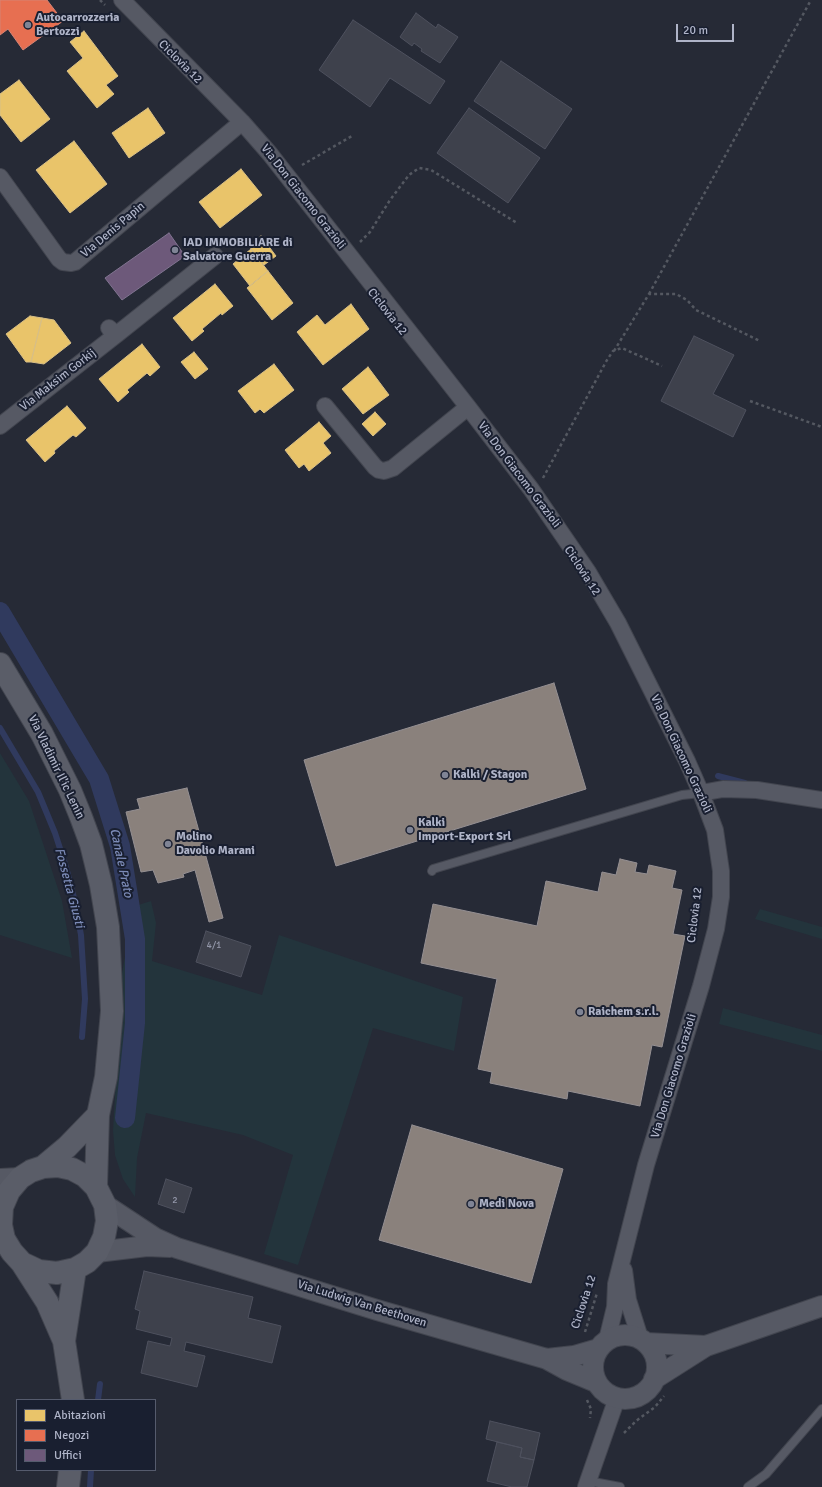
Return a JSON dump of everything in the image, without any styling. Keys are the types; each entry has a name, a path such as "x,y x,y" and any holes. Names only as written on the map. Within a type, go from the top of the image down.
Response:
{"main road":[{"name":"Via Vladimir Il'ic Lenin","path":"0,664 42,734 70,790 91,844 101,885 108,927 112,1011 106,1077 98,1115 101,1196 107,1221 104,1237 96,1252 87,1262 75,1269 58,1273 39,1271 22,1263"},
{"name":"Via Vladimir Il'ic Lenin","path":"43,1167 67,1147 98,1115"},
{"name":"Via Vladimir Il'ic Lenin","path":"73,1399 64,1341 47,1302 22,1263 12,1252 4,1239 0,1224 2,1207 9,1191 10,1178 43,1167 58,1166 72,1169 85,1176 101,1196"},
{"name":"Via Vladimir Il'ic Lenin","path":"64,1341 75,1269"},
{"path":"68,1487 70,1471"}],"street":[{"name":"Via Don Giacomo Grazioli","path":"116,5 242,122 286,175 468,407 534,494 588,572 618,623 701,793 715,830 721,871 721,897 717,922 701,986 646,1165 616,1284 615,1307 602,1344"},
{"name":"Via Denis Papin","path":"0,177 59,259 63,262 71,263 75,262 242,122"},
{"name":"Via Maksim Gorkij","path":"0,426 112,331 215,256"},
{"path":"325,406 375,467 384,471 393,468 468,407"},
{"path":"701,793 723,789 757,790 822,800"},
{"name":"Via Ludwig Van Beethoven","path":"101,1196 155,1238 177,1248 377,1310 547,1359 567,1370 596,1382 605,1392 618,1398 629,1399 640,1396 648,1389 654,1379 706,1346 822,1306"},
{"name":"Via Ludwig Van Beethoven","path":"96,1252 147,1246 177,1248"},
{"name":"Via Don Giacomo Grazioli","path":"622,1262 628,1300 643,1340"},
{"name":"Via Ludwig Van Beethoven","path":"547,1359 574,1356 602,1344 615,1336 628,1334 643,1340 706,1346"},
{"path":"643,1340 652,1350 656,1360 654,1379"},
{"path":"596,1382 592,1365 594,1357 602,1344"},
{"path":"587,1484 618,1398"}],"lane":[{"path":"432,871 440,867 682,796 701,793"},
{"path":"748,1487 766,1474 822,1409"},
{"path":"587,1484 620,1487"}],"path":[{"path":"100,0 116,5"},
{"path":"534,494 607,360 649,294 811,0"},
{"path":"286,175 352,136"},
{"path":"346,252 365,238 390,200 409,175 419,168 431,170 517,223"},
{"path":"649,294 676,294 687,300 696,310 760,341"},
{"path":"614,351 622,348 662,366"},
{"path":"750,401 822,427"},
{"name":"Ciclovia 12","path":"584,1333 598,1289"}],"shaded area":[{"path":"0,753 29,801 62,901 72,958 0,935"},
{"path":"151,901 156,923 152,961 262,995 279,935 463,997 454,1051 373,1028 298,1265 264,1254 293,1155 243,1135 146,1113 137,1158 135,1197 123,1179 115,1155 113,1131 122,973 134,907"},
{"path":"760,909 822,927 822,939 755,919"},
{"path":"723,1008 822,1035 822,1051 719,1024"}],"building: Abitazioni":[{"path":"84,31 118,76 106,85 114,94 97,108 67,71 83,58 70,42"},
{"path":"19,80 50,119 21,142 0,115 0,94"},
{"path":"148,108 165,133 129,158 112,133"},
{"path":"74,141 107,184 70,213 36,170"},
{"path":"241,169 262,195 220,228 199,202"},
{"path":"261,236 276,256 264,265 249,246"},
{"path":"251,249 268,271 250,286 233,264"},
{"path":"268,271 293,303 272,320 247,288"},
{"path":"215,284 233,306 222,315 221,313 202,329 204,331 192,341 173,318"},
{"path":"351,304 369,329 323,365 297,332 317,315 325,325"},
{"path":"30,316 42,318 31,362 26,362 6,334"},
{"path":"42,318 54,320 71,343 44,364 31,362"},
{"path":"142,344 160,367 150,376 147,373 127,390 129,392 118,402 99,379"},
{"path":"194,352 208,369 195,379 181,362"},
{"path":"274,364 294,390 264,413 260,409 255,413 238,391"},
{"path":"368,367 389,395 363,414 342,389"},
{"path":"67,406 86,428 76,437 73,435 54,451 55,453 45,462 26,440"},
{"path":"375,412 386,424 373,436 362,424"},
{"path":"319,422 331,436 323,443 331,453 309,471 304,464 299,468 285,450"}],"building: Negozi":[{"name":"Autocarrozzeria Bertozzi","path":"0,0 47,0 63,21 23,50 8,29 0,35"}],"building: Uffici":[{"path":"169,233 185,256 122,300 105,278"}],"building: Industria":[{"name":"Kalki / Stagon","path":"554,683 586,789 336,866 304,760"},
{"name":"Molino Davolio Marani","path":"187,788 223,918 209,922 195,870 183,874 184,877 158,883 153,870 141,872 126,812 140,809 137,799"},
{"name":"Raichem s.r.l.","path":"620,859 637,863 635,872 647,874 649,865 676,871 672,888 682,890 673,934 685,936 662,1047 652,1045 640,1106 568,1091 567,1099 490,1083 492,1072 478,1069 497,979 421,963 433,904 537,926 546,881 598,892 602,872 616,875"},
{"name":"Medi Nova","path":"412,1125 563,1169 531,1283 379,1240"}],"building: Altro":[{"path":"416,13 436,28 438,24 458,37 440,63 421,51 422,49 414,43 412,46 400,37"},
{"path":"353,20 445,81 430,104 390,78 370,107 319,70"},
{"path":"501,61 572,109 545,149 474,101"},
{"path":"469,108 540,158 508,203 437,153"},
{"path":"694,336 734,355 713,394 746,410 733,437 661,401"},
{"path":"206,931 251,946 241,977 196,962"},
{"path":"166,1179 192,1188 184,1213 158,1204"},
{"path":"144,1271 253,1297 248,1318 281,1326 272,1363 186,1342 184,1351 205,1356 197,1387 141,1373 148,1341 170,1346 172,1338 136,1329 140,1311 135,1309"},
{"path":"490,1421 540,1433 534,1460 520,1457 522,1448 486,1439"},
{"path":"497,1442 522,1448 520,1457 534,1460 527,1487 512,1487 487,1481"}],"waterway":[{"name":"Canale Prato","path":"0,612 99,779 120,846 135,939 135,1023 125,1118"},
{"name":"Fossetta Giusti","path":"0,728 38,792 55,833 66,867 75,902 81,935 85,999 82,1037"},
{"path":"718,776 745,783"},
{"path":"98,1399 100,1384"},
{"path":"90,1487 91,1471"}],"place":[{"name":"Autocarrozzeria Bertozzi","path":"28,25"},
{"name":"IAD IMMOBILIARE di Salvatore Guerra","path":"175,250"},
{"name":"Kalki / Stagon","path":"445,775"},
{"name":"Kalki Import-Export Srl","path":"410,830"},
{"name":"Molino Davolio Marani","path":"168,844"},
{"name":"Raichem s.r.l.","path":"580,1012"},
{"name":"Medi Nova","path":"471,1204"}]}
